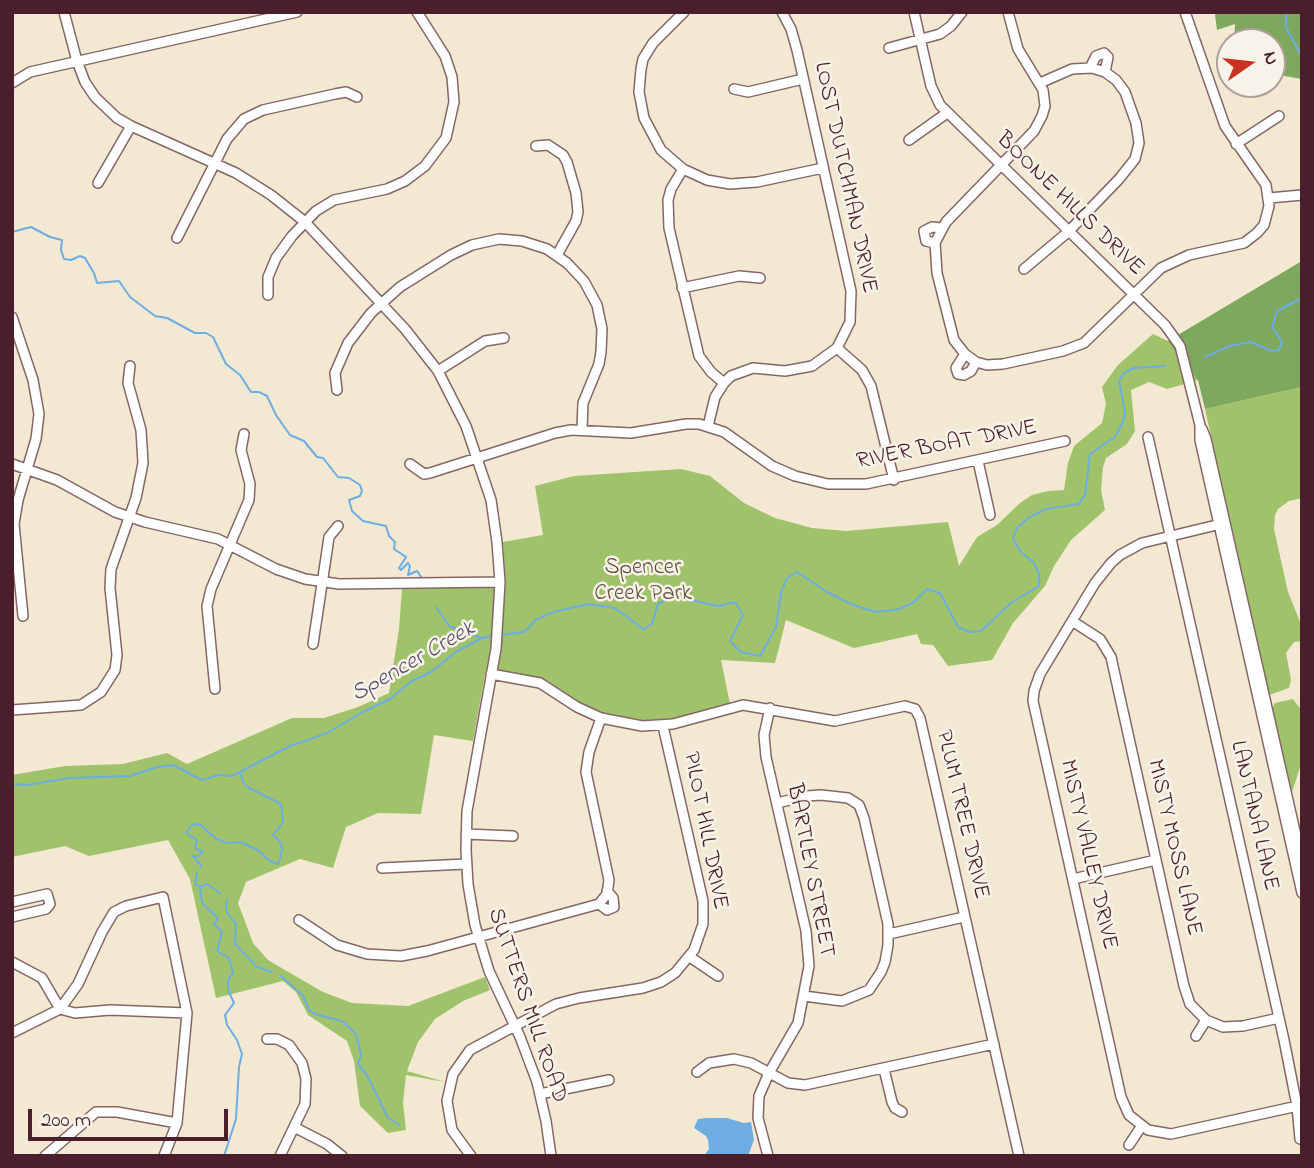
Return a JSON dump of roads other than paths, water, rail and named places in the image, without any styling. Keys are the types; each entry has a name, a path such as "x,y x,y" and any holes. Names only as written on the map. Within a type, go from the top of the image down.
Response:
{"street":[{"name":"SUTTERS MILL ROAD","path":"64,12 77,61 85,82 95,97 117,118 216,162 271,195 305,222 382,302 438,371 456,405 478,458 494,519 500,582 496,649 470,794 466,834 469,899 492,980 525,1049 540,1094 551,1156"},
{"path":"12,83 30,72 298,12"},
{"path":"268,295 271,269 284,247 316,211 334,200 387,189 405,181 425,166 446,138 454,102 452,78 445,56 417,12"},
{"path":"684,12 647,51 640,69 639,93 648,129 662,150 683,169 716,183 745,184 823,168"},
{"name":"LOST DUTCHMAN DRIVE","path":"782,12 794,40 852,303 850,323 837,348"},
{"name":"BOONE HILLS DRIVE","path":"914,12 931,86 940,105 1133,293 1176,339 1187,370 1200,425 1200,440 1222,524 1287,810 1302,893"},
{"path":"889,48 920,41 946,31 962,12"},
{"path":"1007,12 1018,49 1040,83 1045,106 1039,123 942,228 935,243 937,273 954,340 965,354 976,362 987,365 1003,364 1075,347 1091,337 1161,268 1198,252 1236,247 1252,239 1264,225 1269,198 1261,176 1225,126 1185,12"},
{"path":"1090,68 1096,56 1104,53 1108,57 1105,72"},
{"path":"1024,270 1068,232 1130,166 1137,151 1139,134 1125,92 1116,80 1105,72 1090,68 1072,69 1040,83"},
{"path":"734,89 748,92 803,79"},
{"path":"177,238 232,131 244,119 254,113 345,92 357,97"},
{"path":"909,140 947,113"},
{"path":"1236,144 1279,116"},
{"path":"98,183 131,126"},
{"path":"536,146 548,145 563,155 576,193 576,222 557,255"},
{"path":"683,169 671,189 666,209 699,356 724,383"},
{"path":"1269,198 1302,195"},
{"path":"935,243 926,241 924,231 932,227 942,228"},
{"path":"337,390 334,378 337,364 358,328 400,287 461,249 499,239 522,241 557,255 576,270 592,294 600,317 602,340 599,364 583,403 582,429"},
{"path":"682,288 739,276 760,278"},
{"path":"12,317 38,402 38,425 14,524 23,616"},
{"path":"438,371 485,341 504,338"},
{"path":"708,426 715,397 731,376 746,369 803,369 820,362 837,348 862,370 872,386 894,480"},
{"path":"965,354 956,368 958,374 964,375 971,371 976,362"},
{"path":"12,710 81,705 95,698 107,685 115,670 117,655 110,588 111,569 140,484 143,450 138,418 128,383 130,366"},
{"name":"RIVER BOAT DRIVE","path":"410,464 424,474 555,433 582,429 631,433 686,424 708,426 736,439 772,466 795,476 813,481 846,484 894,480 1065,441"},
{"path":"215,689 207,606 211,589 247,508 250,493 242,450 244,434"},
{"name":"LANTANA LANE","path":"1149,437 1299,1106 1300,1139"},
{"path":"978,461 990,515"},
{"path":"12,464 63,483 129,517 204,535 292,575 321,583 500,582"},
{"name":"MISTY VALLEY DRIVE","path":"1141,1127 1129,1115 1121,1097 1033,701 1036,683 1095,583 1111,563 1131,548 1171,535 1222,524"},
{"path":"313,644 329,537 338,526"},
{"name":"MISTY MOSS LANE","path":"1072,621 1100,639 1111,657 1187,996 1195,1012 1206,1020"},
{"name":"PLUM TREE DRIVE","path":"491,674 540,683 577,707 601,718 628,725 663,726 743,705 835,721 905,706 915,709 920,718 1019,1156"},
{"name":"BARTLEY STREET","path":"768,1156 758,1118 762,1087 796,1029 808,975 808,944 764,744 770,708"},
{"path":"299,920 337,945 384,956 413,955 598,904 607,891 608,870 586,772 589,752 601,718"},
{"name":"PILOT HILL DRIVE","path":"471,1156 458,1139 450,1122 447,1101 457,1065 470,1050 567,1001 652,986 669,978 690,957 701,934 703,901 663,726"},
{"path":"777,803 821,795 848,798 859,804 889,934 881,972 869,990 842,1001 804,996"},
{"path":"1287,810 1302,807"},
{"name":"BOONE HILLS DRIVE","path":"1287,810 1302,862"},
{"path":"466,834 513,836"},
{"path":"1073,879 1156,860"},
{"path":"382,868 466,864"},
{"path":"12,902 47,894 50,904 46,909 12,917"},
{"path":"12,1033 60,1009 78,984 114,912 126,906 163,897 187,1013 177,1123 164,1156"},
{"path":"889,934 964,917"},
{"path":"690,957 718,976"},
{"path":"12,962 42,978 60,1009 75,1013 110,1010 187,1013"},
{"path":"1196,1036 1206,1020 1223,1027 1232,1027 1279,1018"},
{"path":"267,1039 289,1045 305,1072 306,1096 280,1156"},
{"path":"697,1072 709,1063 734,1059 751,1063 788,1083 805,1085 994,1044"},
{"path":"884,1069 892,1102 895,1108 902,1112"},
{"path":"540,1094 609,1080"},
{"path":"1129,1145 1141,1127 1171,1134 1299,1106"},
{"path":"44,1156 96,1112 117,1112 177,1123"},
{"path":"294,1127 327,1144 342,1156"}],"water":[{"path":"698,1119 751,1122 754,1140 748,1156 704,1156 709,1149 708,1140 694,1128"}],"waterway":[{"name":"Spencer Creek","path":"1286,12 1286,27 1302,57"},
{"path":"12,232 31,227 62,240 64,259 71,260 80,256 85,258 97,283 119,281 130,297 155,316 167,318 195,333 206,333 213,337 226,364 240,375 251,392 267,396 290,435 304,441 317,457 323,458 338,477 349,478 360,485 360,496 349,500 352,511 363,521 386,526 389,536 395,542 394,549 406,557 399,568 401,570 408,563 408,575 417,571 422,578"},
{"name":"Spencer Creek","path":"1206,357 1229,346 1251,342 1271,351 1279,350 1282,341 1272,327 1277,311 1302,298"},
{"name":"Spencer Creek","path":"501,635 524,632 536,620 553,612 589,604 615,608 643,629 652,624 658,604 673,596 718,606 735,602 743,615 730,641 741,652 760,656 776,627 781,593 787,578 797,572 827,592 853,605 876,612 899,609 914,602 927,589 940,593 958,627 969,632 981,631 1011,603 1039,586 1039,574 1034,563 1021,552 1013,539 1017,528 1028,518 1046,509 1079,504 1085,495 1090,454 1115,437 1123,422 1125,412 1119,381 1124,373 1134,368 1165,366"},
{"path":"436,607 449,626 482,638"},
{"name":"Spencer Creek","path":"12,784 27,785 69,778 130,776 173,765 202,780 218,775 232,776 290,746 327,733 390,699 456,652 482,638 492,636"},
{"path":"202,867 193,856 199,856 203,852 195,848 197,840 186,833 191,826 197,824 215,838 227,843 241,842 278,864 282,849 280,842 273,835 283,822 281,804 249,788 243,782 241,774"},
{"path":"197,873 195,884 200,887 202,903 218,918 214,924 222,932 217,951 229,958 233,972 228,980 228,990 234,1003 225,1015 227,1025 242,1054 236,1119 224,1156"},
{"path":"200,887 207,884 220,893"},
{"path":"227,899 228,914 236,924 235,944 257,967 272,972"},
{"path":"281,976 303,996 309,1010 342,1021 356,1034 361,1055 358,1064 367,1075 388,1118 400,1125"}],"park label":[{"name":"Spencer Creek Park","path":"643,582"}]}
